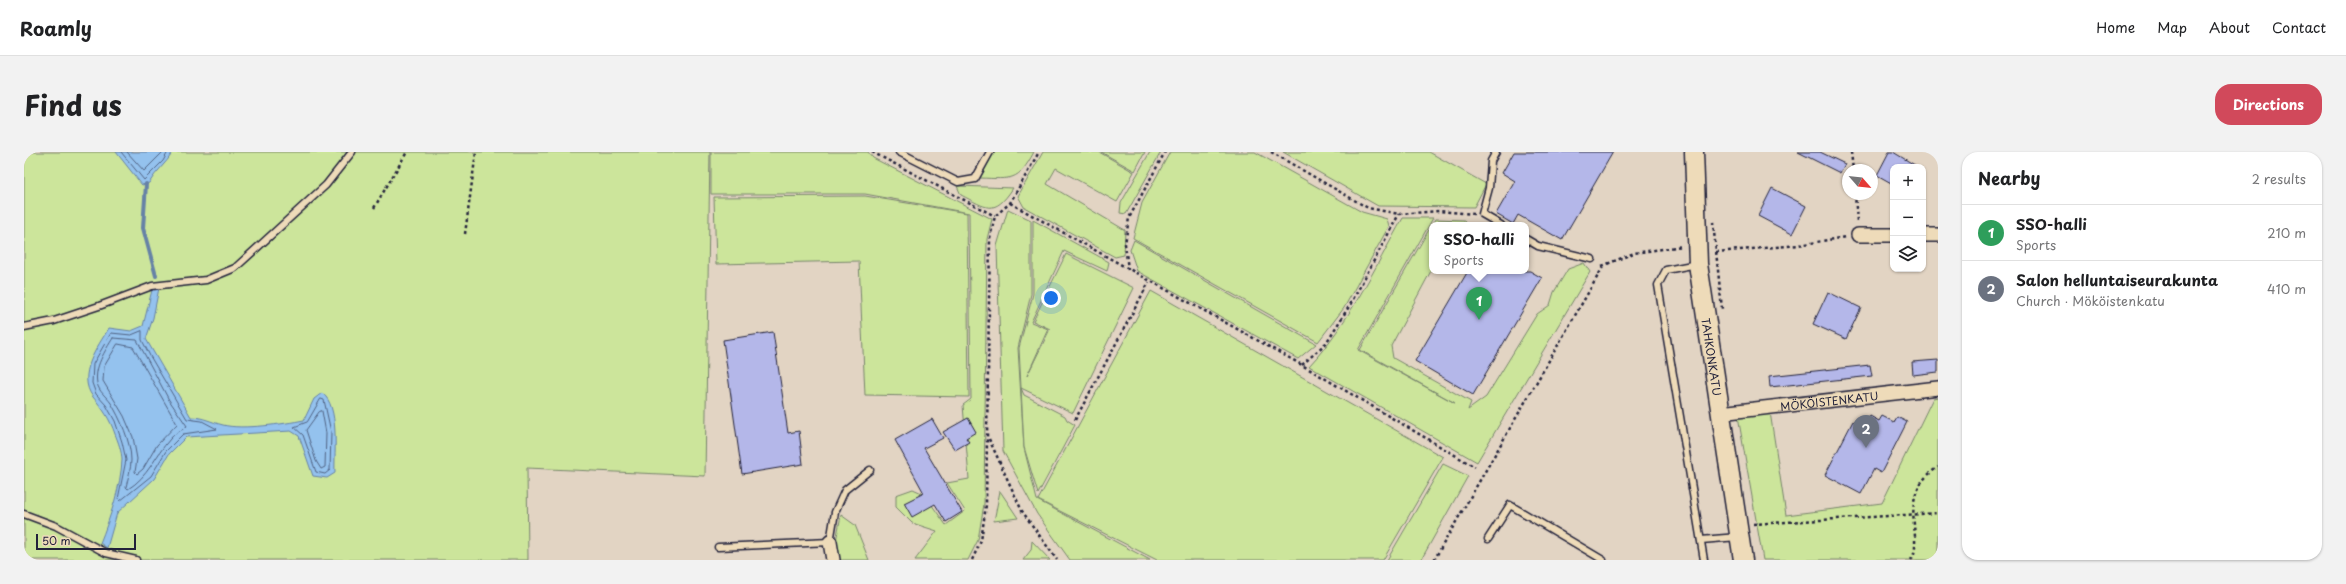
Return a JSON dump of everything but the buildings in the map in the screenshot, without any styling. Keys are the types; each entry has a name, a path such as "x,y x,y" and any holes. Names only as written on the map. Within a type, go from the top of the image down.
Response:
{"street":[{"name":"TAHKONKATU","path":"1694,152 1698,256 1720,413 1745,531 1743,560"},
{"path":"1858,235 1890,235"},
{"path":"1926,235 1938,235"},
{"name":"MÖKÖISTENKATU","path":"1720,413 1938,388"},
{"path":"830,542 833,560"}],"lane":[{"path":"24,327 54,321 152,286 206,280 236,268 326,185 352,152"},
{"path":"899,152 958,182 975,179 990,152"},
{"path":"1496,152 1491,161 1489,188 1482,214 1496,222"},
{"path":"1529,241 1538,246 1592,259"},
{"path":"1698,256 1666,270 1658,285 1704,560"},
{"path":"718,547 830,542 835,512 845,490 870,470"},
{"path":"1488,539 1510,505 1603,560"},
{"path":"24,514 56,526 106,553 136,560"},
{"path":"1701,540 1745,531"}],"path":[{"path":"374,208 407,152"},
{"path":"465,234 476,152"},
{"path":"872,152 995,216"},
{"path":"976,560 972,560 984,525 988,437 990,238 995,216 1010,203 1039,152"},
{"path":"1128,270 1126,244 1129,218 1165,152"},
{"path":"1271,152 1368,208 1399,214 1439,211 1482,214"},
{"path":"1852,152 1853,164"},
{"path":"1434,560 1603,267 1634,254 1682,245 1698,256 1716,252 1799,245 1858,235 1855,200"},
{"path":"1010,203 1149,282 1302,365 1475,467"},
{"path":"1302,365 1326,343 1350,305 1399,214"},
{"path":"1592,259 1603,267"},
{"path":"1075,420 1149,282"},
{"path":"988,437 1022,511 1057,560"},
{"path":"1911,560 1916,549 1913,514 1919,482 1938,467"},
{"path":"1745,531 1913,514 1938,513"}],"green space":[{"path":"24,152 710,152 705,476 527,468 528,560 24,560"},
{"path":"711,152 868,152 873,158 992,219 987,239 984,504 978,540 968,560 915,560 937,531 912,523 896,507 896,495 913,489 924,494 946,525 965,511 947,483 969,479 963,405 971,399 969,213 865,194 711,194"},
{"path":"994,152 1034,152 1023,169 1013,177 1000,179 980,178"},
{"path":"1043,152 1099,152 1134,172 1117,202 1056,168 1047,184 1125,230 1124,255 1115,257 1024,207 1018,196"},
{"path":"1101,152 1145,152 1135,171"},
{"path":"1150,152 1161,152 1126,214 1120,213 1121,203"},
{"path":"1170,152 1255,152 1362,212 1387,219 1389,226 1344,308 1318,342 1133,238 1142,203"},
{"path":"1283,152 1429,152 1486,184 1474,207 1378,206"},
{"path":"957,186 1013,188 1001,203 990,207 984,206 961,195"},
{"path":"865,196 967,213 969,397 865,395 859,261 716,264 714,197"},
{"path":"1008,209 1031,220 1031,294 1018,348 1024,448 1037,500 1150,560 1070,560 1037,514 1003,451 997,246"},
{"path":"1403,218 1433,218 1431,222 1429,222 1429,225 1358,350 1455,403 1360,350 1429,229 1429,274 1391,346 1393,358 1471,402 1468,410 1486,397 1537,314 1550,305 1554,292 1568,269 1584,263 1590,272 1477,462 1309,366 1349,314"},
{"path":"1435,219 1464,220 1464,222 1433,222"},
{"path":"1033,220 1109,262 1107,271 1064,251 1031,322 1048,329 1027,376 1050,329 1033,321 1066,254 1134,288 1073,413 1021,388 1019,348 1033,294"},
{"path":"1134,240 1316,344 1298,359 1137,271 1130,250"},
{"path":"1151,291 1443,457 1383,560 1157,560 1038,500"},
{"path":"1021,388 1024,395 1065,416 1067,420 1075,425 1038,494 1024,447"},
{"path":"1938,397 1938,560 1763,560 1738,416 1770,412 1786,515 1882,503 1933,398"},
{"path":"1443,464 1468,476 1421,560 1387,560"},
{"path":"1000,491 1018,518 994,521"},
{"path":"841,515 855,525 869,560 839,560 836,541"},
{"path":"1032,541 1050,560 1023,560 1031,550"}],"water":[{"path":"116,152 173,152 149,183 142,185"},
{"path":"159,288 153,318 146,339 191,417 223,425 241,427 296,422 304,420 314,399 322,393 328,399 334,418 335,473 327,478 313,476 299,436 291,431 186,437 169,454 154,479 117,513 107,548 100,543 111,513 120,480 122,457 119,443 111,424 88,388 88,370 90,361 99,343 109,328 131,331 143,326 152,290"}],"waterway":[{"path":"146,184 143,228 156,276"}],"place":[{"name":"SSO-halli","path":"1479,320"},
{"name":"Salon helluntaiseurakunta","path":"1866,448"}]}
